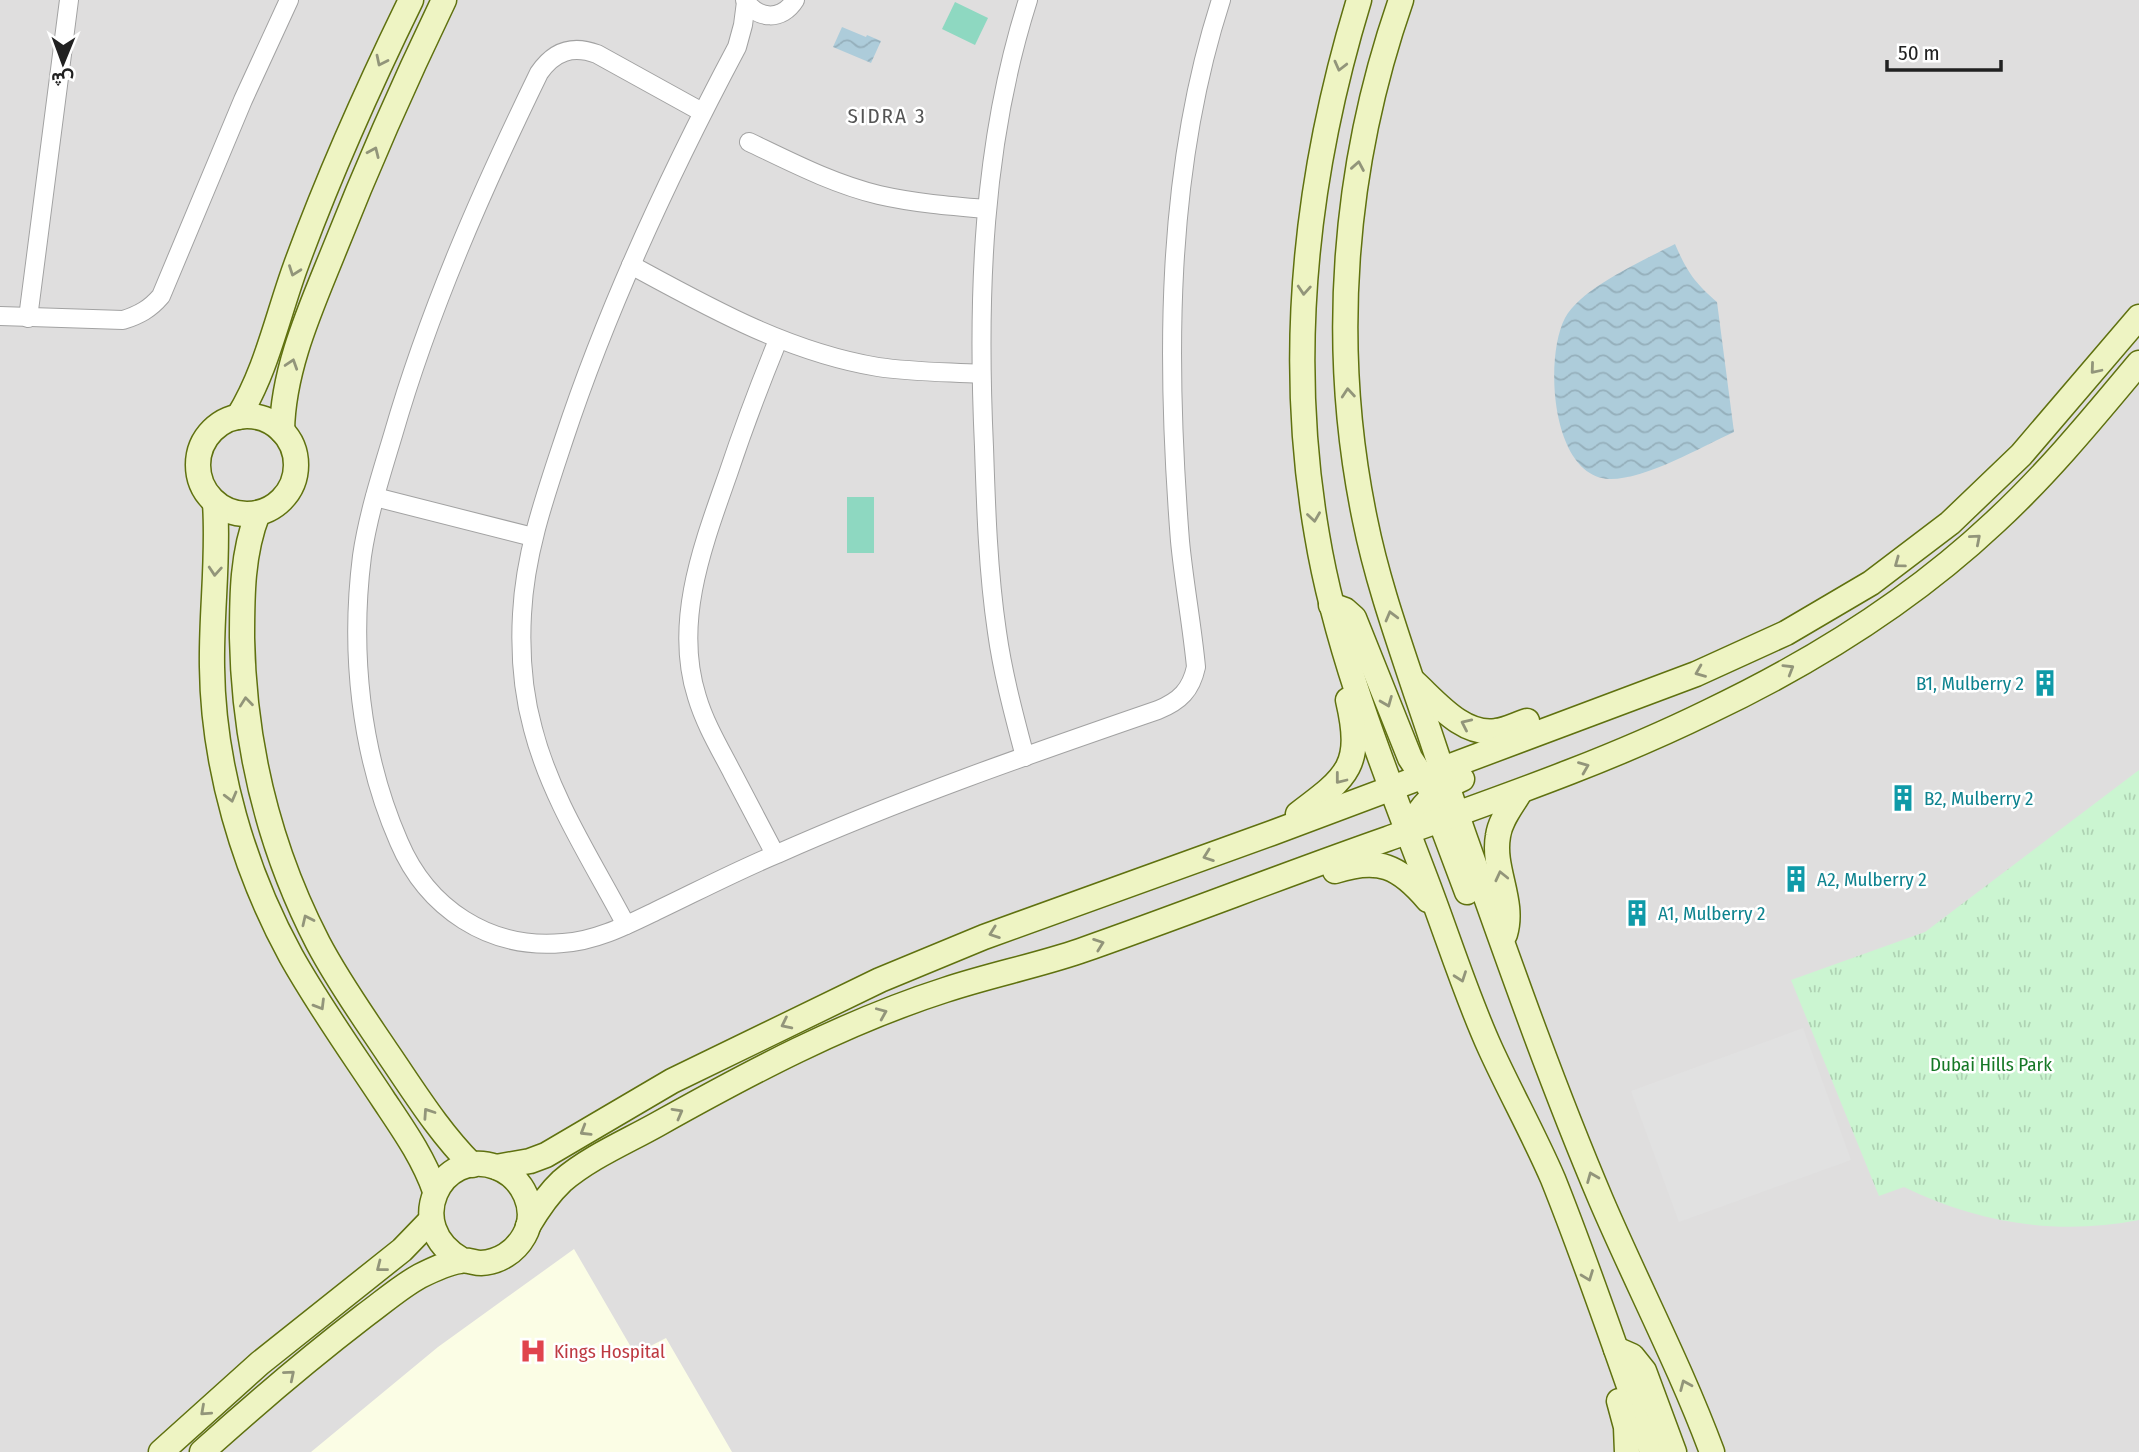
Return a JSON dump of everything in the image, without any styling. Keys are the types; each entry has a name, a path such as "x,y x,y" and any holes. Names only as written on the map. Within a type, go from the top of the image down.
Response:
{"street":[{"path":"28,318 69,0"},
{"path":"0,316 123,320 144,312 161,296 238,112 289,0"},
{"path":"238,417 254,386 333,170 411,0"},
{"path":"282,431 290,369 324,275 373,155 444,0"},
{"path":"737,47 752,30 770,16 781,14 790,8 795,0"},
{"path":"1025,757 1005,679 992,596 980,374 986,209 1002,103 1028,0"},
{"path":"702,112 584,49 571,49 547,62 539,73 497,160 456,254 400,411 375,497 363,553 357,610 358,667 364,724 377,779 408,863 425,888 448,910 475,928 504,939 535,944 566,943 596,937 775,854 866,816 1173,704 1185,694 1193,682 1196,667 1180,539 1172,312 1181,189 1190,128 1202,68 1221,0"},
{"path":"1359,0 1329,113 1316,182 1302,323 1302,394 1307,465 1331,605 1391,787"},
{"path":"1401,0 1368,111 1354,187 1347,258 1344,335 1347,394 1365,521 1395,632 1412,681 1429,799 1439,912 1487,1041 1552,1178 1652,1452"},
{"path":"745,1 752,10 770,16"},
{"path":"626,925 544,765 533,728 522,652 522,613 533,537 570,419 631,265 702,112 737,47 744,25 745,1"},
{"path":"749,142 812,172 877,194 910,201 986,209"},
{"path":"631,265 708,307 778,340 821,354 910,371 980,374"},
{"path":"1260,886 1265,877 1279,865 1381,823 1579,718 1742,655 1786,633 1871,583 1911,554 1987,491 2139,317"},
{"path":"775,854 710,731 696,696 689,655 689,617 696,574 708,532 778,340"},
{"path":"258,513 249,538 245,564 243,655 256,770 271,830 292,889 319,945 351,999 440,1130 484,1166 509,1174 523,1190 530,1211 524,1237 507,1255 480,1263 462,1260 441,1245 431,1220 431,1205 436,1191 445,1179 457,1170 484,1166 530,1161 546,1155 672,1081 880,979 984,937 1391,787 1429,799 1520,792 1652,738 1743,695 1849,633 1909,592 1967,547 2054,464 2139,363"},
{"path":"238,417 254,417 269,422 282,431 292,445 296,462 294,479 286,495 274,507 258,513 228,511 215,503 205,491 199,477 200,450 215,428 238,417"},
{"path":"375,497 533,537"},
{"path":"215,503 216,543 211,617 216,725 226,779 240,831 269,910 292,957 325,1013 412,1142 436,1191"},
{"path":"1331,605 1345,610 1354,618 1410,758 1502,943 1630,1268 1666,1339 1712,1451"},
{"path":"1272,833 1336,786 1348,769 1355,750 1354,728 1346,695 1347,676 1351,667"},
{"path":"1412,681 1452,717 1474,729 1496,731 1550,715 1579,718"},
{"path":"1429,799 1626,718 1648,704 1667,685"},
{"path":"1502,943 1508,912 1496,856 1497,836 1504,818 1520,792"},
{"path":"1429,799 1506,991 1516,1005 1529,1015"},
{"path":"528,1226 550,1194 578,1168 703,1099 851,1026 945,990 1076,952 1260,886 1289,886 1349,867 1376,864 1403,874 1439,912"},
{"path":"161,1452 260,1363 402,1250 431,1220"},
{"path":"202,1452 294,1372 399,1290 419,1277 462,1260"},
{"path":"1616,1349 1613,1379 1626,1427 1627,1452"},
{"path":"1616,1349 1632,1356 1644,1371 1674,1452"}],"shaded area":[{"path":"0,0 2139,0 2139,1452 0,1452"},
{"path":"1803,1028 1851,1160 1679,1222 1631,1091"},
{"name":"Kings Hospital","path":"574,1249 635,1354 666,1338 732,1452 311,1452 438,1347"}],"green space":[{"path":"955,2 988,18 975,45 942,29"},
{"path":"847,497 874,497 874,553 847,553"},
{"name":"Dubai Hills Park","path":"2139,770 2139,1220 2109,1225 2048,1226 2018,1223 1960,1210 1904,1187 1879,1196 1791,980 1925,932"}],"water":[{"path":"842,27 881,41 871,63 833,47"},
{"path":"1675,244 1692,276 1717,302 1734,432 1673,462 1639,474 1609,479 1590,473 1575,458 1564,437 1557,412 1554,386 1558,336 1565,318 1585,296"}],"place":[{"name":"B1, Mulberry 2","path":"2045,683"},
{"name":"B2, Mulberry 2","path":"1903,798"},
{"name":"A2, Mulberry 2","path":"1796,879"},
{"name":"A1, Mulberry 2","path":"1637,913"},
{"name":"Kings Hospital","path":"533,1351"}],"district":[{"name":"SIDRA 3","path":"887,116"}]}
